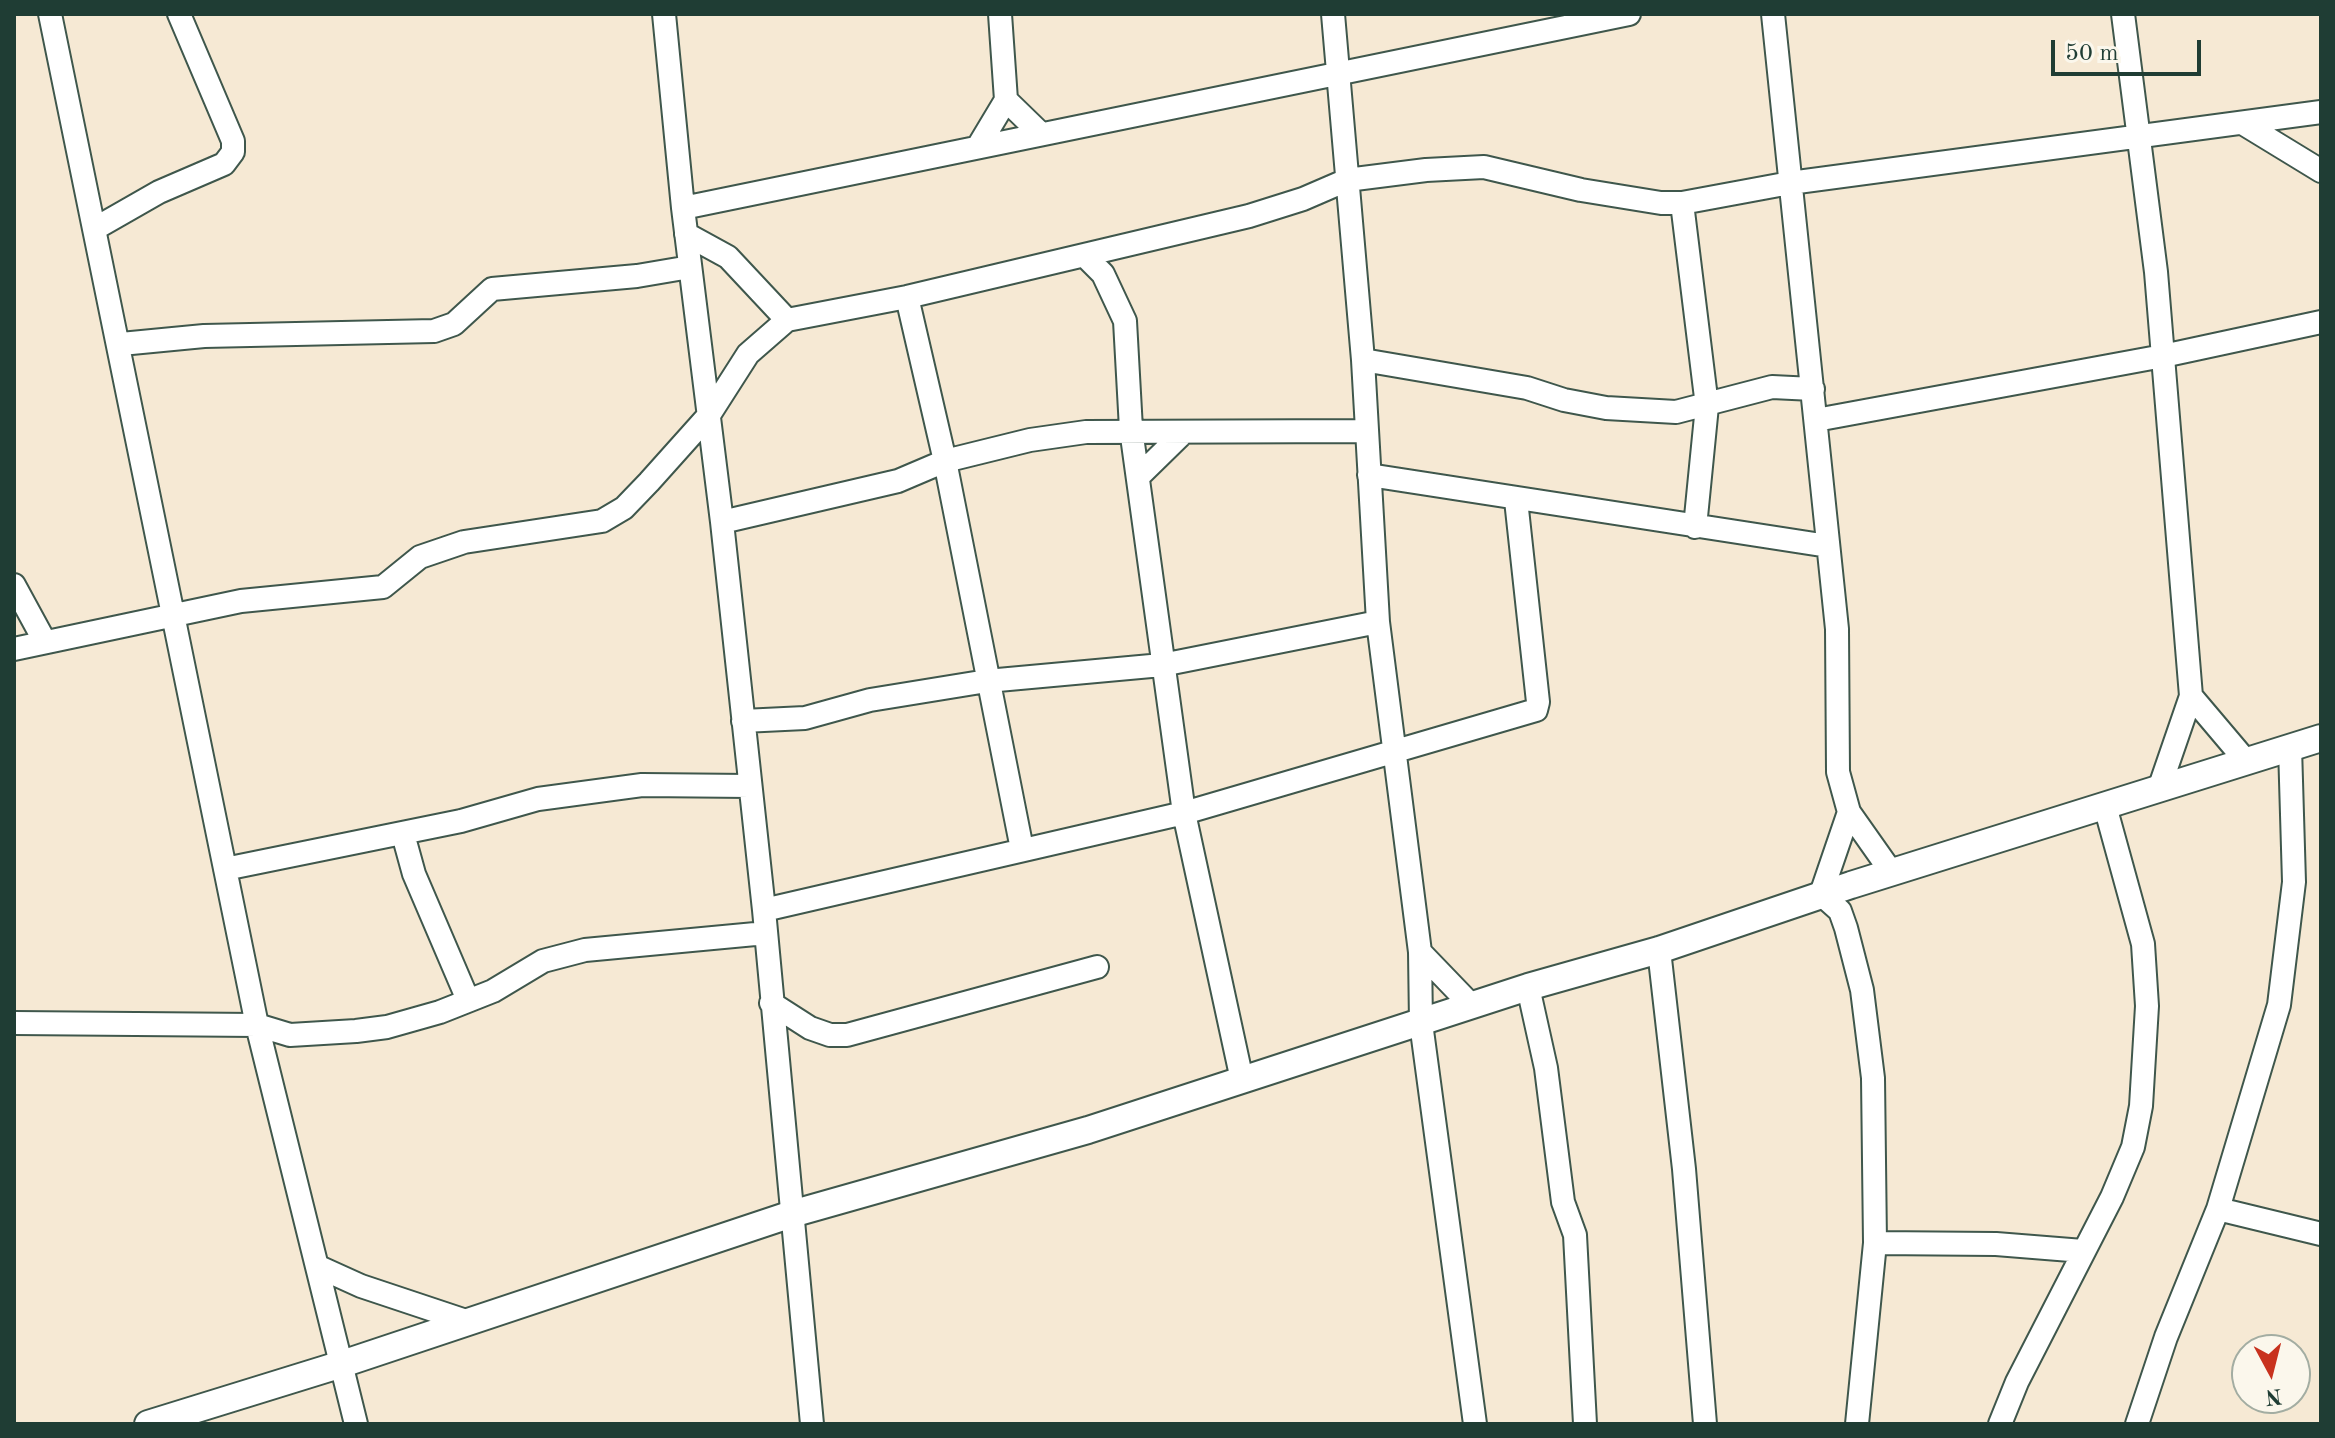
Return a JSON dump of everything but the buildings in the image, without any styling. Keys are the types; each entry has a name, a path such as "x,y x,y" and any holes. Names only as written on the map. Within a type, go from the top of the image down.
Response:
{"street":[{"path":"50,14 121,344 172,613 257,1025 356,1424"},
{"path":"96,228 159,192 224,164 233,152 233,141 179,14"},
{"path":"664,14 683,208 722,522 765,921 771,1003 795,1213 812,1424"},
{"path":"979,145 1006,100 1000,14"},
{"path":"1333,14 1363,360 1378,622 1420,952 1421,1023 1475,1424"},
{"path":"683,208 1629,14"},
{"path":"1773,14 1837,629 1835,744 1838,772 1849,812 1892,873"},
{"path":"2123,14 2163,356 2191,696 2159,789"},
{"path":"1006,100 1040,133"},
{"path":"14,649 172,613 255,599 383,587 420,557 464,542 602,521 624,508 709,415 748,354 787,320 1086,257 1249,216 1303,199 1347,180 1426,170 1484,167 1581,190 1661,203 1682,203 1790,183 2321,112"},
{"path":"2244,124 2321,171"},
{"path":"1682,203 1707,406 1695,527"},
{"path":"686,234 728,257 787,320"},
{"path":"1086,257 1103,274 1125,321 1131,429 1184,813 1242,1080"},
{"path":"121,344 204,336 434,331 454,324 492,289 637,276 690,267"},
{"path":"907,297 945,461 1022,849"},
{"path":"1816,420 2163,356 2321,322"},
{"path":"1363,360 1527,388 1564,400 1606,408 1676,412 1772,387 1813,389"},
{"path":"722,522 898,481 945,461 1030,440 1131,429 1184,432 1366,431"},
{"path":"1139,476 1184,432"},
{"path":"1369,475 1828,546"},
{"path":"14,1023 257,1025 290,1035 387,1027 493,991 543,961 585,950 765,921 1022,849 1184,813 1536,710 1538,702 1516,500"},
{"path":"14,585 45,642"},
{"path":"743,721 805,718 870,700 987,681 1162,665 1378,622"},
{"path":"2191,696 2246,761"},
{"path":"148,1424 212,1414 342,1364 795,1213 1088,1130 1528,987 1659,950 1821,894 2321,738"},
{"path":"2137,1424 2166,1337 2218,1209 2281,992 2294,882 2290,747"},
{"path":"225,869 403,834 538,799 642,785 750,786"},
{"path":"2000,1424 2112,1197 2133,1147 2141,1106 2147,1006 2143,944 2105,806"},
{"path":"1821,894 1849,812"},
{"path":"403,834 414,874 468,1000"},
{"path":"1821,894 1840,911 1862,990 1873,1078 1875,1243 1857,1424"},
{"path":"1659,950 1684,1169 1705,1424"},
{"path":"1420,952 1472,1006"},
{"path":"771,1003 810,1028 830,1035 847,1035 1097,967"},
{"path":"1528,987 1546,1068 1563,1202 1575,1235 1585,1424"},
{"path":"2218,1209 2321,1234"},
{"path":"1875,1243 1996,1244 2083,1251"},
{"path":"319,1267 361,1286 469,1322"}]}
